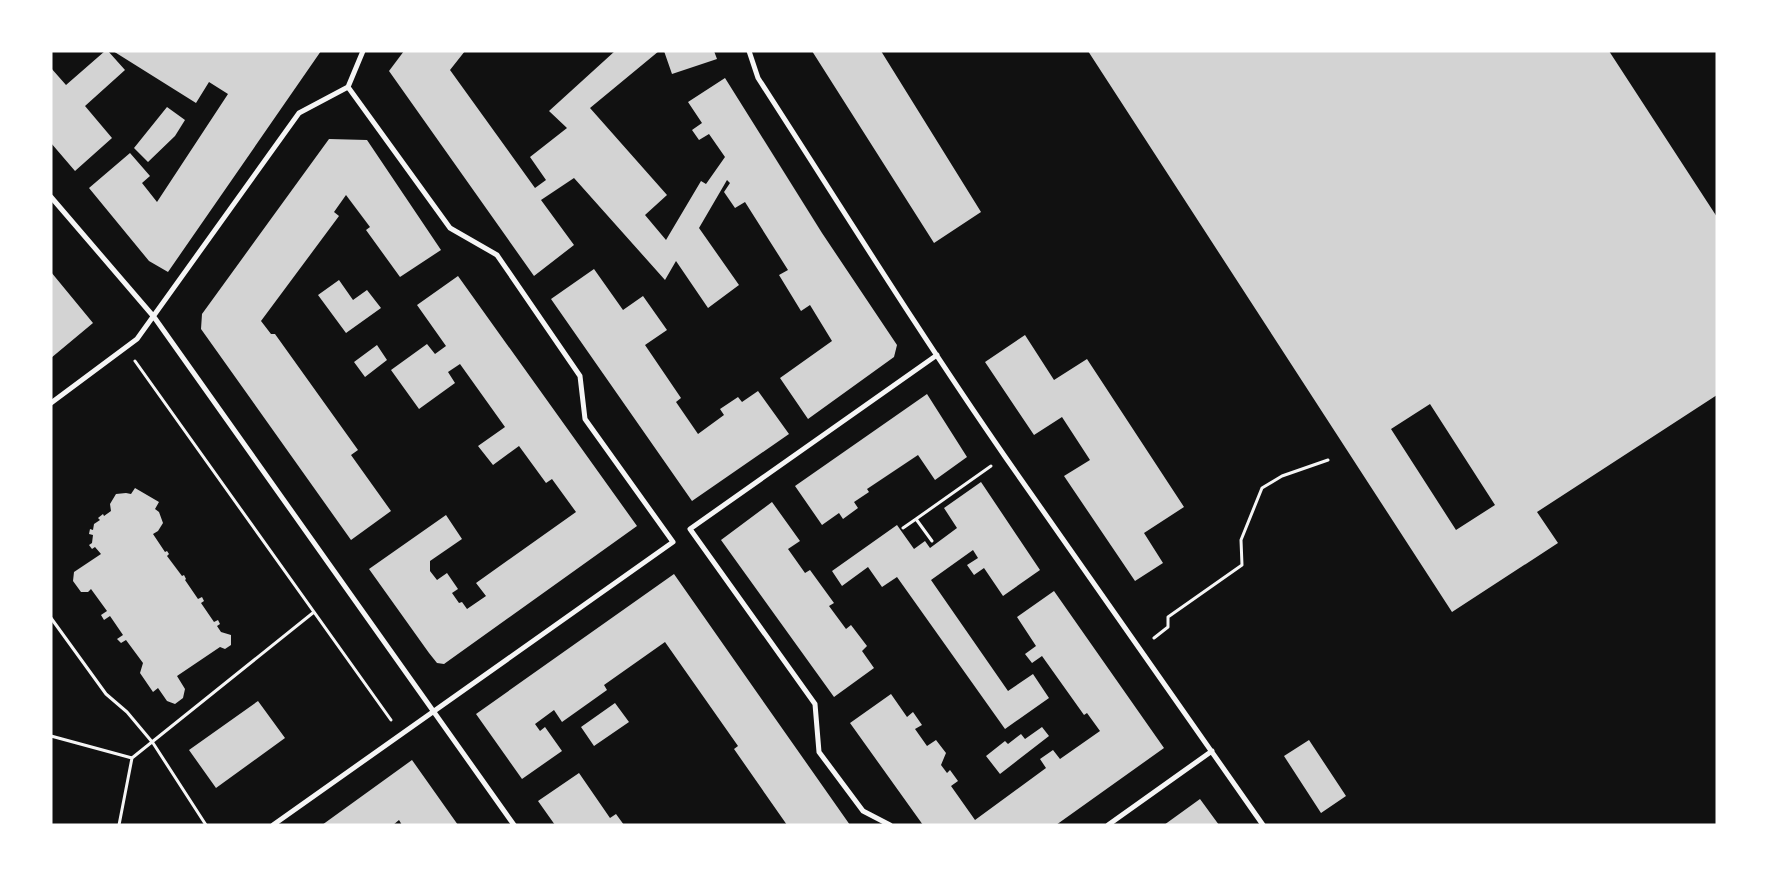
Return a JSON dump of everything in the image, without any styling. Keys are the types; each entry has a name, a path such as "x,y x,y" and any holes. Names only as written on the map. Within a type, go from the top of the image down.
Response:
{"street":[{"path":"51,402 137,340 299,113 348,87 363,51"},
{"path":"749,51 758,78 1005,457 1263,825"},
{"path":"273,825 673,542 585,419 580,376 497,255 450,228 348,87"},
{"path":"51,197 154,317 514,825"},
{"path":"890,825 863,811 819,752 815,704 690,530 938,356"},
{"path":"1108,825 1212,751"}],"path":[{"path":"126,348 401,734"},
{"path":"903,528 1005,457"},
{"path":"1147,643 1168,627 1168,617 1242,565 1241,540 1262,488 1282,476 1328,460"},
{"path":"916,519 932,541"},
{"path":"119,825 132,758 314,612"},
{"path":"51,618 106,694 127,712 152,743 206,825"},
{"path":"51,736 132,758"}],"building":[{"path":"105,51 108,51 125,70 85,106 112,138 75,171 51,143 51,68 66,85"},
{"path":"113,51 321,51 168,272 149,261 89,188 130,153 150,176 142,183 157,202 228,94 209,82 196,103"},
{"path":"404,51 465,51 450,70 535,188 546,180 530,157 567,128 549,111 615,51 659,51 590,108 667,195 645,215 666,240 701,181 706,184 725,157 709,134 699,140 692,130 702,123 688,102 725,78 822,233 897,345 894,357 808,419 780,378 832,341 810,305 801,311 779,275 788,270 745,202 735,208 724,192 730,183 727,180 699,228 739,285 708,308 676,261 665,280 574,178 541,200 574,245 534,276 389,71"},
{"path":"664,51 714,51 717,59 672,74"},
{"path":"812,51 881,51 981,212 934,243"},
{"path":"1088,51 1609,51 1717,217 1717,395 1537,512 1558,543 1452,612","holes":["1430,404 1495,505 1456,530 1391,429"]},
{"path":"167,107 185,120 175,136 148,162 134,148"},
{"path":"329,139 367,140 441,250 400,277 366,230 370,227 346,195 334,212 339,216 261,321 271,334 275,334 358,450 351,455 391,511 351,540 201,329 202,314"},
{"path":"594,269 623,310 643,296 667,330 645,345 681,398 676,402 698,434 724,415 720,409 738,397 742,402 758,391 789,434 692,501 551,299"},
{"path":"51,272 93,323 51,358"},
{"path":"458,276 637,526 444,664 437,663 429,653 369,569 446,515 462,539 430,561 430,571 437,580 447,573 458,589 452,593 459,603 462,602 467,609 486,596 476,583 576,512 552,479 546,483 519,446 493,465 478,446 505,427 460,364 448,372 455,383 419,409 391,370 427,344 435,354 446,346 417,305"},
{"path":"339,280 353,300 367,290 381,308 346,333 318,295"},
{"path":"1025,335 1054,380 1087,359 1184,507 1144,533 1163,563 1135,581 1064,476 1090,460 1062,417 1034,435 985,362"},
{"path":"377,345 387,360 365,377 354,362"},
{"path":"927,394 967,457 935,480 918,455 867,489 869,492 854,502 858,508 843,519 839,513 822,525 795,486"},
{"path":"981,482 1040,570 1003,596 984,568 974,575 967,565 978,558 973,550 931,580 1008,691 1033,674 1049,698 1005,729 897,577 882,587 868,567 842,586 832,571 897,525 914,549 925,541 930,548 957,528 944,508"},
{"path":"135,488 159,502 155,509 159,512 163,523 158,531 153,534 165,552 167,551 169,554 167,556 182,576 184,575 185,580 198,599 202,597 204,601 201,603 214,622 218,620 220,624 217,626 221,632 231,635 231,645 225,649 220,647 177,676 185,689 183,698 175,704 167,701 158,688 153,692 140,673 143,663 126,640 121,643 117,639 123,635 110,616 104,620 101,615 107,611 91,589 88,592 81,592 73,581 74,572 101,554 95,547 92,549 89,545 92,543 93,535 89,534 90,529 93,530 94,524 100,520 98,518 111,511 110,504 116,494 131,494"},
{"path":"772,502 800,541 788,549 805,573 810,570 834,603 829,606 846,629 851,625 867,646 862,651 874,668 834,697 721,540"},
{"path":"674,574 850,825 787,825 734,749 738,746 665,642 604,685 607,690 562,722 554,710 535,724 540,731 545,727 562,751 522,779 476,714"},
{"path":"1054,591 1164,748 1056,825 923,825 850,723 891,694 907,717 913,712 922,725 915,729 927,746 936,740 946,753 941,765 947,773 950,770 958,781 951,786 975,820 1046,768 1040,759 1053,750 1060,759 1100,731 1087,713 1084,715 1042,656 1032,663 1025,654 1036,646 1017,617"},
{"path":"258,701 285,738 216,788 189,750"},
{"path":"615,703 629,722 594,746 581,727"},
{"path":"1042,727 1049,736 1000,774 986,756 1005,741 1008,744 1021,734 1025,739"},
{"path":"1309,740 1346,796 1321,813 1284,756"},
{"path":"412,760 458,825 402,825 399,820 393,825 322,825"},
{"path":"579,773 610,818 616,814 624,825 555,825 538,801"},
{"path":"1200,799 1219,825 1164,825"}]}
